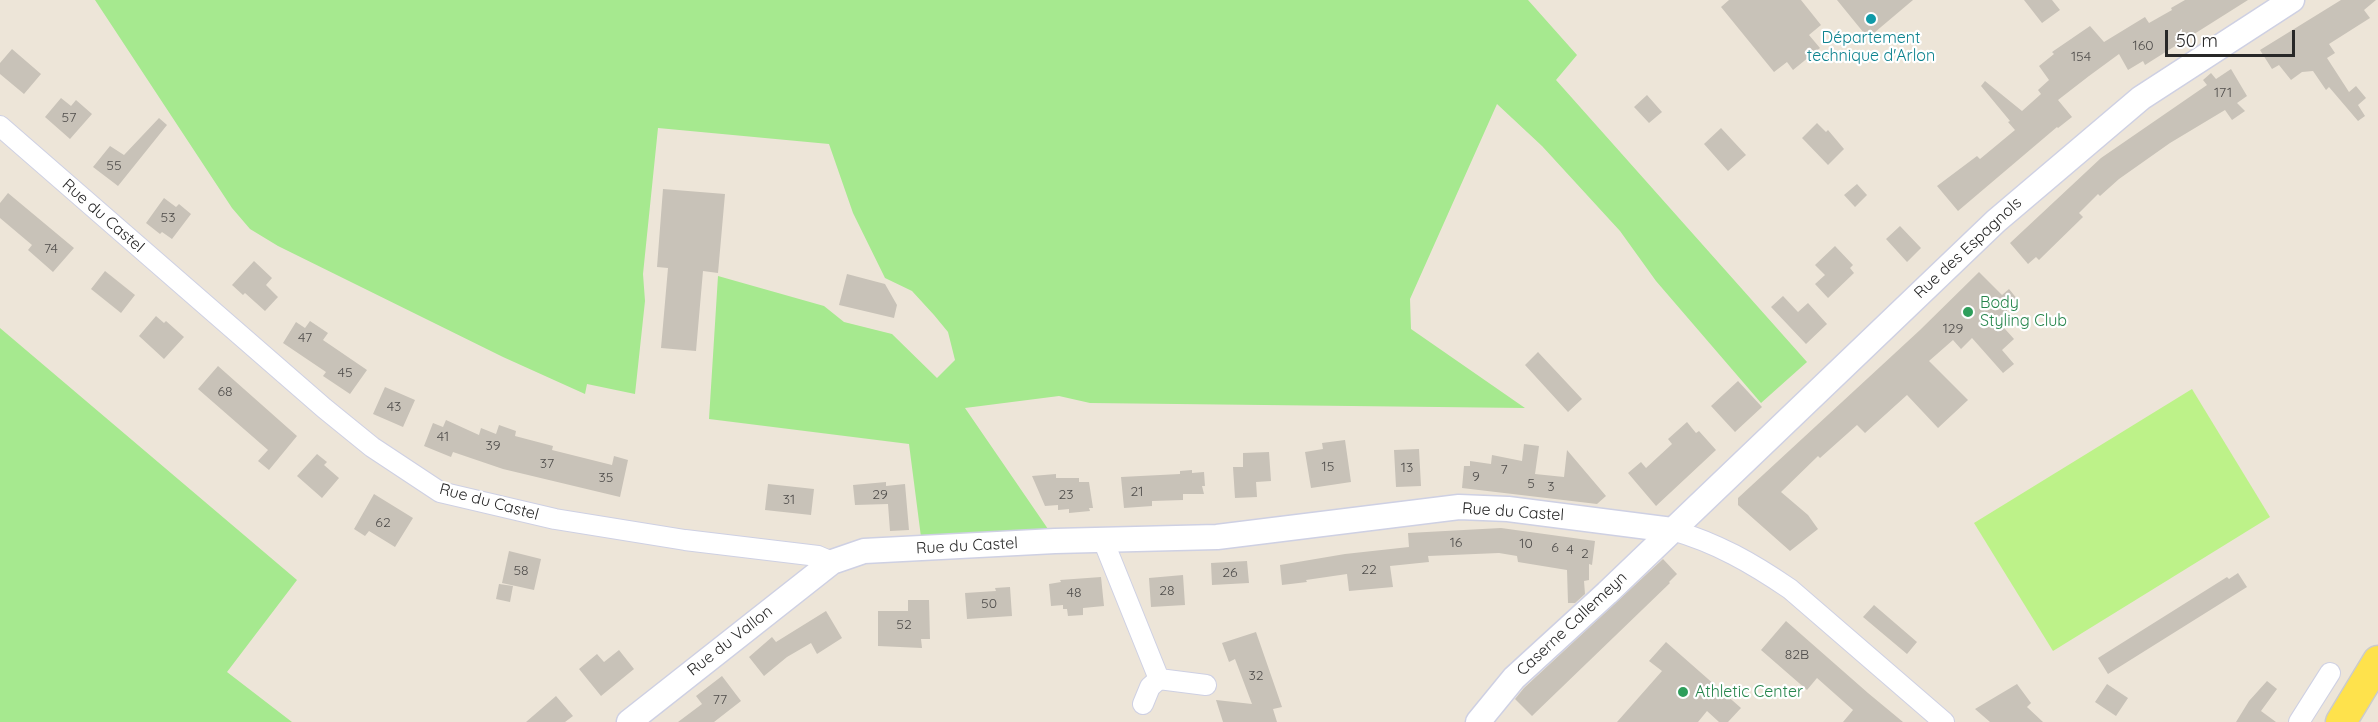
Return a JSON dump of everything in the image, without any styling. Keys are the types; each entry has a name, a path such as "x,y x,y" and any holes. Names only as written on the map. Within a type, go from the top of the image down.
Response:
{"main road":[{"path":"2341,722 2378,661"}],"street":[{"name":"Rue des Espagnols","path":"1672,530 1996,220 2141,98 2292,0"},
{"name":"Rue du Castel","path":"0,126 324,408 372,447 440,492 555,519 685,540 818,556 832,562 864,551 997,543 1217,537 1459,507 1508,509 1672,530"},
{"name":"Caserne Callemeyn","path":"1478,722 1514,678 1672,530"},
{"path":"1672,530 1707,540 1766,572 1790,589 1944,722"},
{"path":"1103,540 1160,679"},
{"name":"Rue du Vallon","path":"629,722 832,562"},
{"path":"2299,722 2330,673"},
{"path":"1143,704 1150,687 1160,679 1206,685"}],"green space":[{"path":"95,0 1528,0 1577,55 1556,80 1807,362 1761,403 1656,281 1620,231 1542,146 1497,104 1410,299 1411,329 1525,408 1090,403 1059,396 965,408 1048,529 921,537 909,444 709,419 718,276 824,306 844,322 892,334 937,378 955,360 948,332 934,315 912,291 885,278 853,213 829,144 658,128 643,274 645,301 635,394 587,384 585,394 503,357 278,246 250,229 232,208"},
{"path":"0,328 297,580 227,672 292,722 0,722"},
{"path":"2192,389 2270,517 2053,651 1974,523"}],"building":[{"path":"1729,0 1801,0 1821,25 1809,35 1820,48 1793,70 1787,62 1774,72 1721,7"},
{"name":"Département technique d'Arlon","path":"1837,0 1913,0 1868,38"},
{"path":"2024,0 2052,0 2060,10 2042,23"},
{"path":"2185,0 2248,0 2145,65 2143,61 2128,70 2119,54 2058,100 2072,117 2057,127 1958,211 1937,186 1977,156 1980,159 2015,130 1981,86 1985,81 2022,111 2041,94 2038,90 2049,80 2039,66 2054,54 2052,52 2090,26 2104,42 2145,17 2149,23"},
{"path":"2341,0 2376,0 2364,10 2370,18 2329,44 2335,53 2327,58 2349,92 2356,86 2366,98 2358,105 2365,116 2358,121 2329,87 2326,90 2313,71 2302,72 2291,80 2279,65 2272,69 2260,50"},
{"path":"12,49 41,74 24,94 0,74 0,63"},
{"path":"2231,69 2247,96 2237,103 2245,111 2232,120 2225,110 2170,143 2119,179 2100,196 2098,194 2079,213 2083,217 2039,260 2036,257 2028,264 2010,243 2101,158 2207,85 2203,80 2211,73 2216,79"},
{"path":"1647,95 1662,112 1649,123 1634,107"},
{"path":"61,98 71,106 76,100 92,114 70,139 45,117"},
{"path":"159,118 167,125 118,186 93,167 110,146 124,155"},
{"path":"1817,123 1826,132 1828,130 1844,149 1828,165 1802,138"},
{"path":"1721,128 1746,155 1728,171 1704,144"},
{"path":"1857,184 1867,195 1855,207 1844,195"},
{"path":"663,189 725,194 718,273 703,271 696,351 661,348 668,268 657,267"},
{"path":"8,193 74,248 53,272 28,250 32,245 0,218 0,203"},
{"path":"164,198 176,207 179,204 191,214 172,239 162,232 160,234 146,223"},
{"path":"1900,226 1921,248 1907,262 1886,239"},
{"path":"1835,246 1853,265 1850,268 1854,273 1828,298 1815,284 1825,275 1815,265"},
{"path":"254,261 272,278 266,285 278,297 265,311 232,285"},
{"path":"105,271 135,295 121,313 91,289"},
{"path":"1979,272 2002,295 2009,289 2018,300 1997,320 2014,339 2002,350 2014,364 2003,373 1972,338 1961,349 1953,340 1929,361 1968,400 1938,428 1907,395 1865,433 1857,425 1820,458 1818,456 1781,492 1808,515 1818,529 1790,551 1738,505 1738,498 1920,330"},
{"path":"847,274 885,284 897,305 894,318 839,305"},
{"path":"1783,296 1798,312 1808,303 1827,324 1806,344 1771,307"},
{"path":"156,316 164,323 166,321 184,337 164,359 139,336"},
{"path":"310,321 328,333 323,340 367,370 350,394 323,376 326,372 283,343 296,322 305,328"},
{"path":"1538,352 1582,399 1568,412 1525,365"},
{"path":"218,366 297,436 269,470 258,461 268,450 198,389"},
{"path":"1738,381 1762,407 1735,432 1711,406"},
{"path":"385,387 415,400 403,427 373,414"},
{"path":"446,420 479,435 481,428 496,434 499,425 516,431 515,436 553,446 552,450 612,465 614,456 628,460 620,497 503,469 453,452 451,457 424,446 433,423 443,427"},
{"path":"1687,422 1696,433 1699,431 1716,450 1656,506 1628,473 1641,462 1646,468 1672,444 1668,439"},
{"path":"1345,440 1351,482 1311,488 1305,452 1323,449 1322,443"},
{"path":"1524,444 1539,446 1535,474 1564,477 1567,450 1606,496 1597,504 1462,488 1464,466 1470,466 1470,461 1491,464 1492,455 1522,461"},
{"path":"1419,449 1421,486 1396,487 1394,450"},
{"path":"1269,452 1271,481 1256,482 1257,497 1235,498 1233,467 1243,467 1243,453"},
{"path":"317,454 327,462 324,465 339,478 322,498 297,476"},
{"path":"1192,470 1192,473 1204,472 1205,486 1202,486 1204,494 1183,494 1183,500 1152,501 1152,506 1124,508 1121,477 1180,474 1180,471"},
{"path":"1056,474 1056,478 1079,478 1079,482 1089,482 1093,508 1089,508 1090,511 1069,513 1069,509 1058,510 1058,505 1045,506 1032,476"},
{"path":"886,482 886,486 905,484 909,530 890,531 888,504 855,505 853,485"},
{"path":"768,484 814,489 811,515 765,510"},
{"path":"374,494 413,518 395,547 369,531 365,536 354,529"},
{"path":"1501,528 1595,541 1592,565 1589,564 1589,580 1584,581 1585,594 1575,603 1568,603 1567,570 1518,562 1517,556 1499,553 1428,556 1429,562 1390,566 1393,587 1349,591 1347,574 1282,585 1280,565 1345,554 1409,547 1408,533"},
{"path":"509,551 541,559 534,590 502,583"},
{"path":"1663,559 1677,574 1670,583 1532,716 1515,699 1524,688"},
{"path":"1247,561 1249,583 1212,585 1211,563"},
{"path":"2238,573 2247,587 2108,674 2098,658 2227,577 2229,579"},
{"path":"1183,575 1185,605 1151,607 1149,578"},
{"path":"1101,577 1104,606 1083,608 1083,615 1068,616 1067,609 1063,609 1063,605 1051,606 1049,584 1061,582 1060,580"},
{"path":"499,584 513,586 510,602 496,599"},
{"path":"1010,587 1012,616 967,619 965,593 996,591 995,588"},
{"path":"908,600 929,600 930,639 921,639 922,648 878,646 878,611 908,611"},
{"path":"1874,605 1917,642 1907,654 1863,617"},
{"path":"826,611 842,638 817,654 811,643 787,657 764,676 749,657 772,637 776,642"},
{"path":"1786,621 1903,722 1843,722 1853,710 1817,678 1807,690 1761,650"},
{"path":"1256,632 1282,707 1273,709 1277,722 1223,722 1216,700 1252,704 1235,659 1229,662 1222,643"},
{"name":"Athletic Center","path":"1666,642 1741,708 1728,722 1719,722 1707,711 1698,722 1617,722 1662,671 1649,661"},
{"path":"619,650 634,669 601,696 579,669 597,654 604,662"},
{"path":"722,676 741,701 714,722 678,722 702,704 696,696"},
{"path":"2267,681 2277,689 2261,711 2276,722 2236,722 2249,701"},
{"path":"2017,684 2031,703 2027,707 2043,722 1990,722 1975,709"},
{"path":"2107,684 2128,698 2116,716 2095,702"},
{"path":"556,696 573,716 565,722 526,722"}],"place":[{"name":"Département technique d'Arlon","path":"1871,19"},
{"name":"Body Styling Club","path":"1968,312"},
{"name":"Athletic Center","path":"1683,692"}]}
